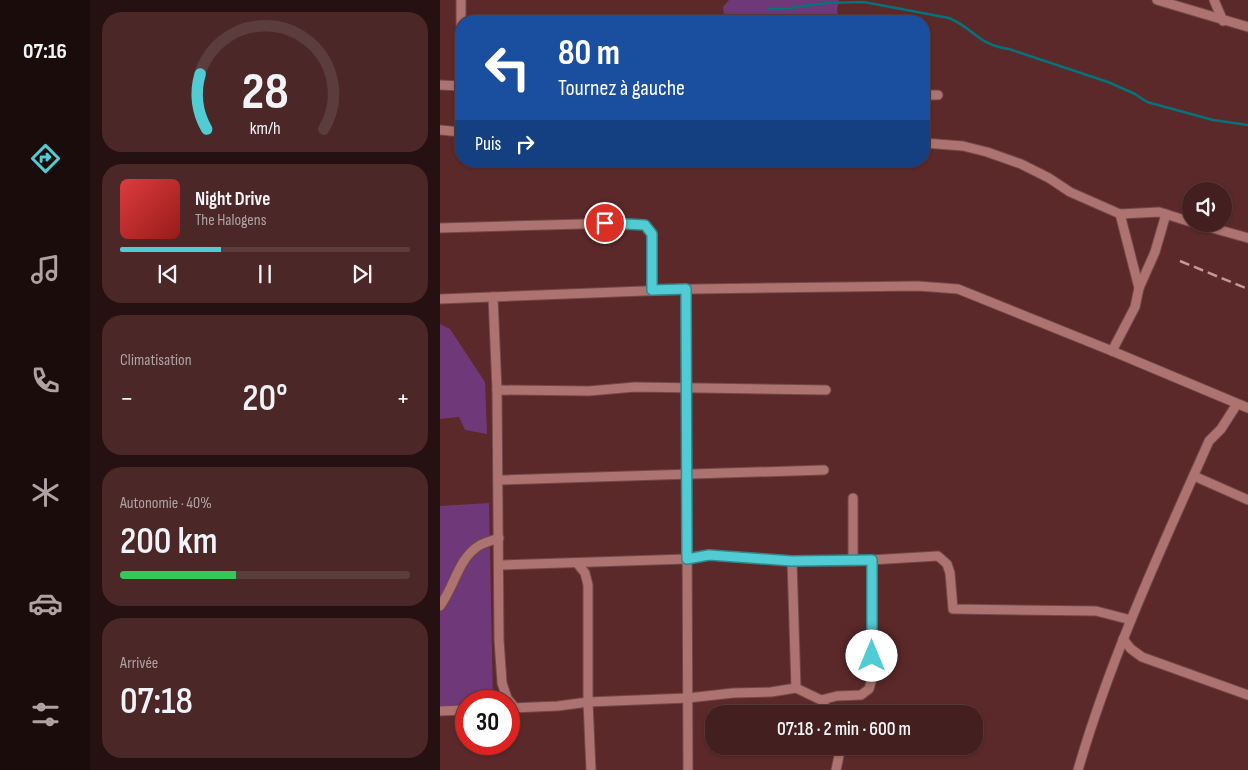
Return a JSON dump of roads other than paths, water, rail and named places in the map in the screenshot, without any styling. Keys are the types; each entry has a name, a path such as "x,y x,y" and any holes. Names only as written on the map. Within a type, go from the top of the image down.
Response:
{"street":[{"path":"461,0 461,15"},
{"path":"1157,0 1248,27"},
{"path":"1214,0 1223,21"},
{"path":"440,85 455,86"},
{"path":"930,95 938,95"},
{"path":"440,130 455,131"},
{"path":"930,143 963,146 1022,164 1049,178 1070,192 1120,214 1149,212 1166,214 1182,219"},
{"path":"1120,214 1139,288"},
{"path":"1112,351 1135,308 1139,288 1154,252 1166,214"},
{"path":"440,228 621,223 645,225 652,234 652,290"},
{"path":"1227,232 1248,238"},
{"path":"440,299 686,289 918,286 958,289 1248,408"},
{"path":"686,289 688,389 686,474 688,770"},
{"path":"493,297 497,390 499,640 502,683 505,690"},
{"path":"497,390 589,391 635,388 826,390"},
{"path":"1078,770 1087,739 1131,620 1209,441 1221,429 1237,404"},
{"path":"498,480 824,470"},
{"path":"1194,476 1248,500"},
{"path":"853,498 853,561"},
{"path":"440,606 450,592 459,568 470,553 481,544 499,538"},
{"path":"499,565 687,559 709,555 792,561 853,561 938,556 947,564 950,573 953,609 1096,611 1131,620"},
{"path":"821,700 838,696 861,695 868,689 871,682 872,560"},
{"path":"792,561 796,688"},
{"path":"577,562 584,573 588,585 588,702 591,770"},
{"path":"1123,639 1131,649 1142,657 1248,695"},
{"path":"520,708 558,706 588,702 688,698 733,693 771,692 796,688 821,700 824,705"},
{"path":"440,711 455,710"},
{"path":"836,770 839,755"}],"waterway":[{"path":"769,9 784,9 825,3 864,2 949,18 990,44 1108,82 1135,94 1147,102 1213,120 1248,125"}],"railway":[{"path":"1180,261 1248,289"}]}
